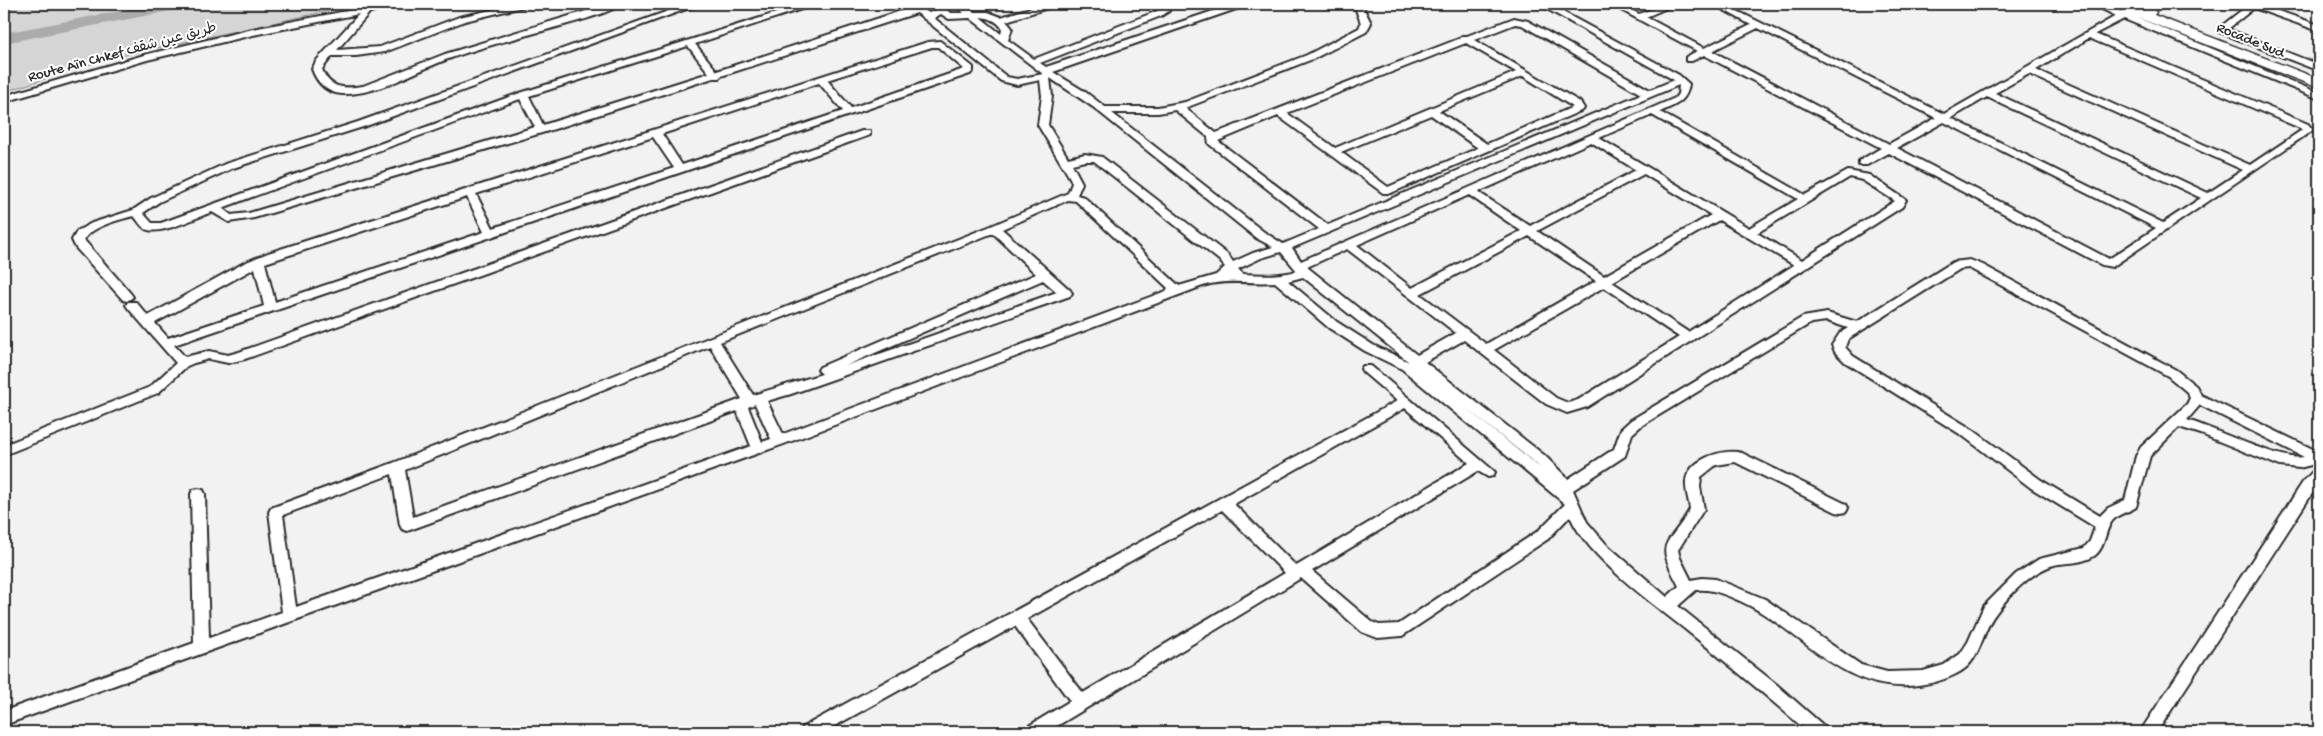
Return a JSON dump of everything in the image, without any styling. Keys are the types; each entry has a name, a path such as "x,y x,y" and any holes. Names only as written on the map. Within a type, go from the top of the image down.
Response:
{"highway":[{"name":"Rocade Sud","path":"2132,8 2192,25 2319,75"},
{"name":"Rocade Sud","path":"2132,8 2319,84"}],"street":[{"name":"Route Aïn Chkef طريق عين شقف","path":"4,99 144,58 253,32 395,4"},
{"path":"329,53 356,53 382,50 462,19 530,4"},
{"path":"367,10 352,29 320,62 317,69 319,76 331,88 352,90 375,84 448,56 617,4"},
{"path":"184,363 80,245 78,240 81,234 117,216 137,212 155,200 229,166 362,124 696,4"},
{"path":"137,212 149,228 155,228 523,95 812,4"},
{"path":"925,4 934,11 967,50 1004,79 1017,82 1047,74 1242,4"},
{"path":"1001,20 1051,4"},
{"path":"1103,110 1177,108 1205,99 1301,61 1359,33 1366,23 1360,4"},
{"path":"4,718 290,617 778,440 1170,294 1220,278 1241,280 1278,279 1302,269 1348,244 1678,100 1683,94 1684,84 1680,81 1542,4"},
{"path":"1614,4 2106,262 2112,263 2308,130 2304,126 2088,34"},
{"path":"1638,17 1672,4"},
{"path":"1717,4 2164,228"},
{"path":"2096,4 2132,8 2319,96"},
{"path":"2319,28 2252,4 2222,30 2319,68"},
{"path":"213,207 229,219 241,218 541,130 716,76 910,10 934,11 952,17 968,8 1001,20 1007,28 1004,39"},
{"path":"968,8 1047,74 1074,87 1250,228 1283,248 1302,269 1551,469 1562,480 1581,525 1601,548 1636,582 1770,689 1819,732"},
{"path":"1034,62 1165,8 1183,24"},
{"path":"1863,163 1988,94 2132,8"},
{"path":"1213,136 1509,21 1520,21 1649,94"},
{"path":"1689,59 1759,24"},
{"path":"1278,111 1387,191 1579,108 1576,104 1465,38"},
{"path":"688,42 716,76"},
{"path":"147,322 259,261 933,43 940,44 970,70 166,343"},
{"path":"953,55 967,50"},
{"path":"2029,70 2250,169"},
{"path":"1333,152 1523,72"},
{"path":"290,617 276,512 398,467 995,228 1072,195 1077,183 1043,125 1047,96 1047,74"},
{"path":"821,79 850,112"},
{"path":"1220,278 1232,266 1255,255 1283,248 1680,81"},
{"path":"1988,94 2208,197"},
{"path":"523,95 541,130"},
{"path":"1177,108 1213,136"},
{"path":"1432,111 1487,149"},
{"path":"1652,111 1806,199"},
{"path":"655,132 680,169"},
{"path":"4,450 154,390 184,363 201,356 208,355 228,359 241,356 866,133"},
{"path":"1213,136 1212,142 1326,230"},
{"path":"1591,138 1802,266"},
{"path":"1066,163 1081,158 1091,157 1098,159 1216,250 1232,266 1241,280"},
{"path":"1412,293 1644,170"},
{"path":"1348,244 1551,401 1567,408 1582,404 1901,203 1898,196 1865,177 1853,174 1844,176 1749,233"},
{"path":"1470,191 1688,338"},
{"path":"470,192 490,234"},
{"path":"1072,195 1080,199 1172,284 1174,290 1170,294"},
{"path":"1485,350 1719,215"},
{"path":"398,467 407,525 750,402 787,391 1066,293 1044,275 995,228"},
{"path":"259,261 270,308"},
{"path":"2103,525 2036,484 1968,433 1843,354 1839,349 1840,340 1957,265 1970,264 2172,373 2192,390 2196,398 2319,458"},
{"path":"750,402 1044,275"},
{"path":"1278,279 1333,325 1369,348 1406,366 1569,498"},
{"path":"1224,503 1298,572 1367,628 1378,632 1402,630 1543,535 1569,498 1620,452 1626,432 1636,423 1807,320 1828,317 1847,322 1858,328"},
{"path":"1417,361 1464,334"},
{"path":"713,340 750,402 778,440"},
{"path":"1033,732 1298,572 1483,468 1368,369"},
{"path":"1667,607 1688,588 1696,584 1720,586 1747,597 1774,612 1851,668 1866,675 1887,679 1917,677 1946,671 1957,666 1967,657 1976,644 1984,616 1997,600 2026,575 2044,563 2081,556 2089,551 2095,544 2109,515 2131,503 2140,464 2146,450 2193,406 2196,398"},
{"path":"750,402 758,447"},
{"path":"809,732 1406,402"},
{"path":"2177,422 2205,430 2280,461 2299,463 2319,458"},
{"path":"1688,588 1672,561 1669,550 1671,543 1681,534 1697,508 1693,481 1695,474 1706,464 1722,458 1737,457 1841,508"},
{"path":"2148,732 2308,486 2319,474"},
{"path":"198,494 202,648"},
{"path":"1017,617 1081,703"}],"shaded area":[{"path":"4,4 360,4 107,59 4,92"}],"waterway":[{"path":"4,38 181,4"}]}
